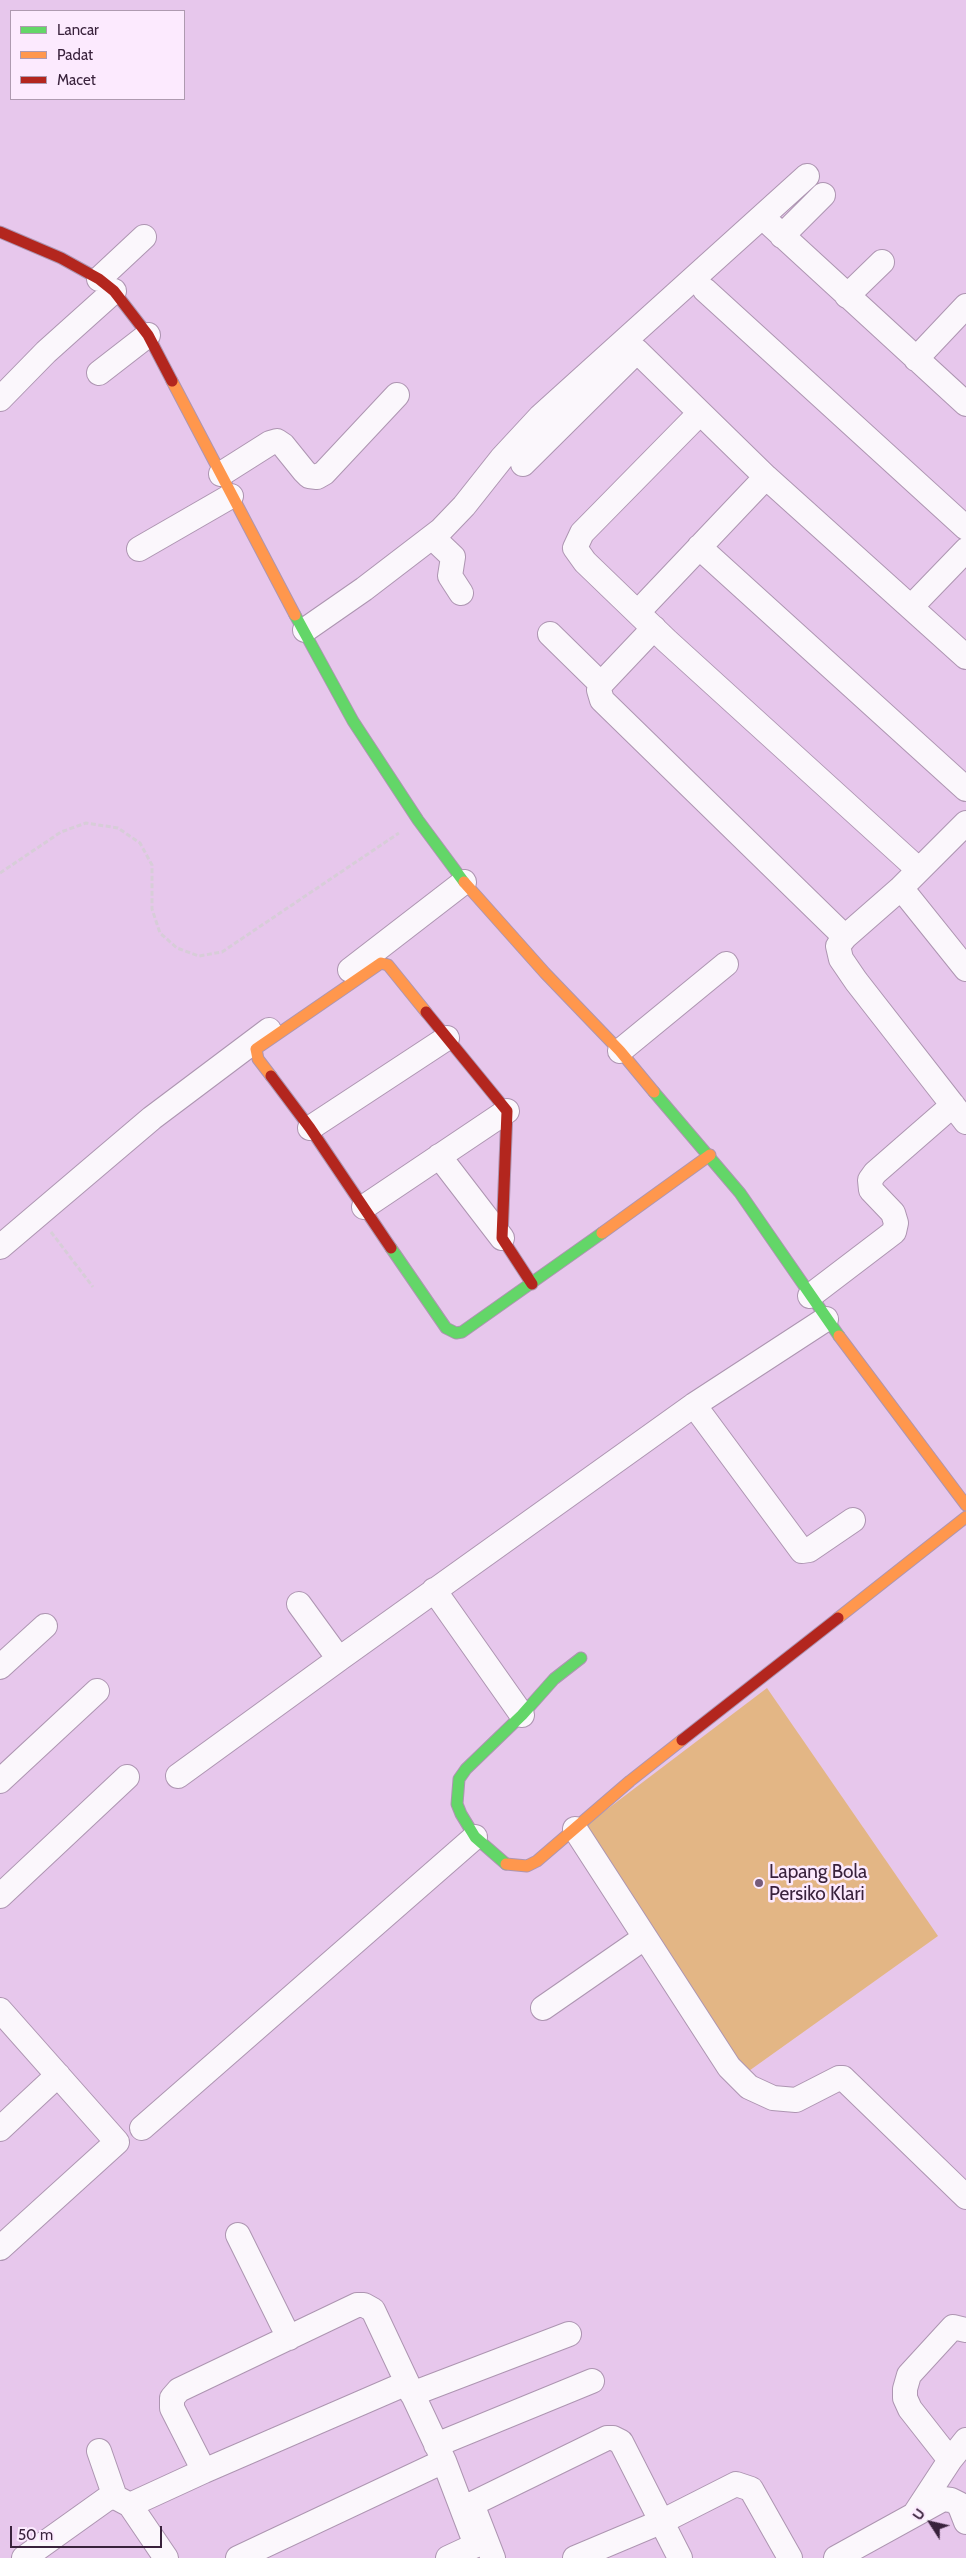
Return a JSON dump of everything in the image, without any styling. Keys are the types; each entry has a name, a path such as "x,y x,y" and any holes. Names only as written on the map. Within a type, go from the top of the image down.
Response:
{"street":[{"path":"304,630 364,589 432,537 464,506 502,458 540,417 807,176"},
{"path":"823,195 777,230 966,404"},
{"path":"0,232 61,258 107,285 148,335 231,496 353,721 418,820 464,882 545,973 620,1051 710,1155 740,1193 826,1319 966,1505"},
{"path":"0,399 107,285 144,237"},
{"path":"848,296 882,262"},
{"path":"705,290 966,528"},
{"path":"916,360 966,306"},
{"path":"99,373 148,335"},
{"path":"523,464 637,351 699,414 766,477 912,606 966,658"},
{"path":"221,474 270,443 277,441 283,445 309,476 316,478 324,474 397,395"},
{"path":"699,414 577,541 575,548 585,562 646,620 919,870"},
{"path":"766,477 699,547 601,684 599,690 602,700 845,937"},
{"path":"138,549 231,496"},
{"path":"432,537 453,557 450,576 461,593"},
{"path":"699,547 966,788"},
{"path":"912,606 966,550"},
{"path":"550,634 601,684"},
{"path":"810,1296 894,1232 896,1223 893,1213 871,1190 870,1180 875,1173 959,1114 841,959 838,946 845,937 901,888 966,824"},
{"path":"254,1046 464,882"},
{"path":"901,888 966,969"},
{"path":"0,1247 152,1118 254,1046 381,963 388,965 507,1111 502,1238"},
{"path":"620,1051 726,964"},
{"path":"310,1128 446,1038"},
{"path":"254,1046 258,1059 310,1128 446,1328 451,1331 462,1332 532,1284 710,1155"},
{"path":"364,1207 507,1111"},
{"path":"439,1156 502,1238 532,1284"},
{"path":"178,1776 434,1590 694,1405 826,1319"},
{"path":"694,1405 802,1551 809,1550 853,1520"},
{"path":"581,1658 554,1679 522,1715 466,1769 459,1779 457,1804 475,1837 502,1863 518,1867 527,1866 537,1861 630,1781 966,1517"},
{"path":"434,1590 522,1715"},
{"path":"299,1604 339,1659"},
{"path":"0,1667 45,1626"},
{"path":"0,1781 97,1692"},
{"path":"0,1896 127,1777"},
{"path":"575,1829 729,2067 749,2087 774,2098 796,2100 839,2078 843,2078 966,2197"},
{"path":"142,2128 475,1837"},
{"path":"543,2008 644,1938"},
{"path":"0,2010 117,2142 0,2248"},
{"path":"0,2129 58,2076"},
{"path":"238,2235 289,2338"},
{"path":"204,2471 172,2408 172,2398 179,2390 357,2305 364,2305 373,2310 440,2453 476,2545 448,2558"},
{"path":"950,2460 910,2409 905,2398 905,2389 909,2375 953,2327 966,2330"},
{"path":"24,2558 108,2498 122,2501 204,2471 409,2389 569,2334"},
{"path":"238,2558 440,2453 592,2381"},
{"path":"493,2558 472,2504 607,2438 613,2438 621,2442 680,2558"},
{"path":"915,2514 950,2460 966,2440"},
{"path":"99,2451 122,2501 166,2558"},
{"path":"575,2558 662,2521 736,2484 751,2489 790,2558"},
{"path":"836,2558 943,2499 959,2504 966,2522"}],"path":[{"path":"0,873 61,832 86,823 118,828 140,844 152,865 152,909 160,933 177,948 198,956 222,952 418,820"},
{"path":"38,1215 93,1286"}],"shaded area":[{"name":"Lapang Bola Persiko Klari","path":"767,1688 938,1936 746,2073 581,1829"}],"traffic: fast":[{"path":"295,615 353,721 418,820 464,882"},
{"path":"654,1092 740,1193 839,1336"},
{"path":"391,1248 446,1328 456,1333 462,1332 602,1233"},
{"path":"506,1864 475,1837 461,1814 457,1804 459,1779 466,1769 522,1715 554,1679 581,1658"}],"traffic: slow":[{"path":"172,381 295,615"},
{"path":"464,882 545,973 620,1051 654,1092"},
{"path":"271,1076 258,1059 256,1049 381,963 388,965 426,1012"},
{"path":"602,1233 710,1155"},
{"path":"839,1336 966,1505"},
{"path":"838,1618 966,1517"},
{"path":"506,1864 527,1866 537,1861 630,1781 682,1740"}],"traffic: jam":[{"path":"0,232 61,258 99,279 114,291 148,335 172,381"},
{"path":"426,1012 507,1111 502,1238 532,1284"},
{"path":"271,1076 310,1128 391,1248"},
{"path":"682,1740 838,1618"}],"place":[{"name":"Lapang Bola Persiko Klari","path":"759,1883"}]}
